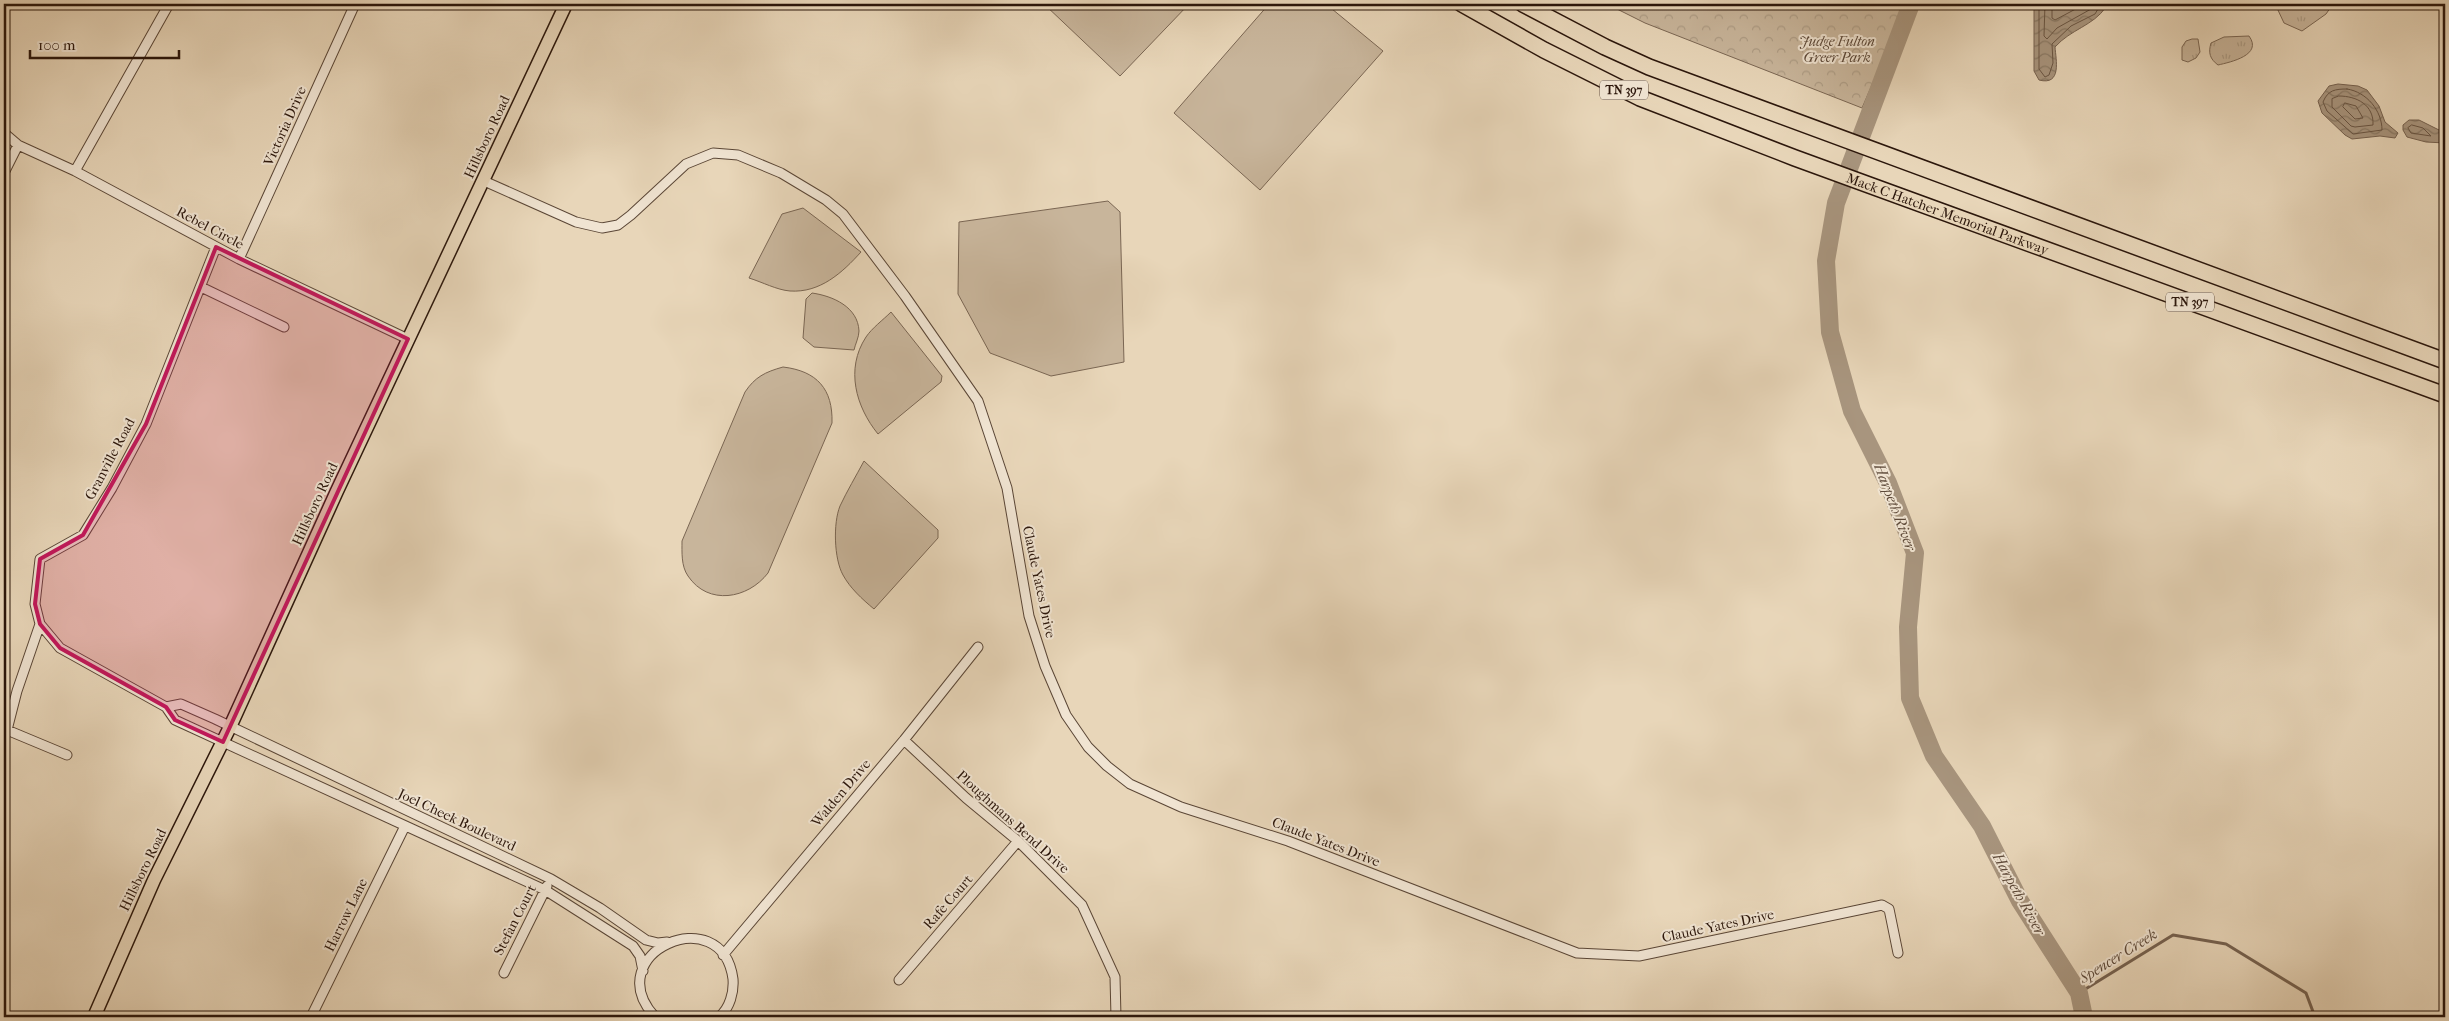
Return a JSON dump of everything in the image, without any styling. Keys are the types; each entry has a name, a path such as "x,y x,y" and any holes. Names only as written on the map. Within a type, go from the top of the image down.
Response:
{"highway":[{"name":"Mack C Hatcher Memorial Parkway","path":"1462,4 1544,50 1640,98 1795,158 2445,395"},
{"name":"TN 397","path":"1523,4 1605,47 1649,67 1807,127 2445,361"}],"main road":[{"name":"Hillsboro Road","path":"94,1017 150,889 223,742 408,339 566,4"}],"street":[{"path":"76,171 170,4"},
{"name":"Victoria Drive","path":"240,259 355,4"},
{"name":"Rebel Circle","path":"4,133 18,145 76,171 216,247 408,339"},
{"path":"4,173 18,145"},
{"name":"Claude Yates Drive","path":"484,180 576,222 602,228 618,225 686,164 713,153 738,155 789,177 826,200 843,214 905,296 978,401 1007,488 1029,616 1045,666 1066,715 1088,747 1107,766 1130,784 1181,807 1288,841 1577,953 1639,956 1882,905 1889,909 1898,953"},
{"name":"Granville Road","path":"216,247 146,424 83,535 40,559 34,604 40,624 60,648 166,707 176,720 223,742"},
{"path":"201,287 284,327"},
{"path":"40,624 17,691 7,730 67,755"},
{"name":"Walden Drive","path":"723,955 904,740 978,647"},
{"name":"Granville Road","path":"166,707 181,704 230,727"},
{"name":"Joel Cheek Boulevard","path":"230,727 551,879 600,908 646,940 658,943 667,942"},
{"name":"Ploughmans Bend Drive","path":"904,740 966,798 1018,841 1082,905 1115,977 1116,1017"},
{"name":"Joel Cheek Boulevard","path":"223,742 545,890 633,946 640,956 643,971"},
{"path":"278,767 283,753"},
{"name":"Harrow Lane","path":"311,1017 405,826"},
{"name":"Rafe Court","path":"899,980 1018,841"},
{"name":"Stefan Court","path":"504,972 551,879"},
{"path":"655,1017 649,1010 641,990 643,971 653,952 667,942 684,938 702,940 716,948 723,955 731,970 734,986 731,1000 722,1016"}],"highlighted area":[{"path":"216,247 408,339 223,742 175,720 166,707 60,648 40,624 35,604 40,559 83,535 112,488 146,424"}],"green space":[{"path":"1044,4 1189,4 1120,76"},
{"path":"1269,4 1326,4 1383,51 1260,190 1174,113"},
{"name":"Judge Fulton Greer Park","path":"1607,4 1907,4 1862,108 1645,23"},
{"path":"2279,4 2333,4 2326,14 2302,31 2284,23 2277,8"},
{"path":"2249,36 2252,48 2244,56 2218,65 2211,58 2211,43 2224,37"},
{"path":"2198,39 2200,52 2196,58 2188,62 2182,60 2182,47 2186,41"},
{"path":"1108,201 1120,212 1124,362 1051,376 990,353 958,294 959,222"},
{"path":"803,208 861,252 830,280 811,289 790,291 775,288 749,278 782,214"},
{"path":"812,293 836,300 854,315 859,331 854,350 814,347 803,338 806,299"},
{"path":"891,312 942,376 941,382 878,434 870,423 859,400 855,375 856,362 866,337"},
{"path":"783,367 805,373 821,384 830,400 832,423 768,573 750,589 739,593 728,596 706,592 696,586 684,568 682,541 745,392 761,376"},
{"path":"864,461 938,530 938,538 874,609 857,593 843,575 836,551 836,522 840,506"}],"water":[{"path":"2034,4 2105,4 2106,7 2095,19 2068,36 2055,47 2056,71 2051,79 2046,81 2039,80 2034,71"},
{"path":"2338,84 2358,86 2367,90 2379,106 2385,122 2398,133 2395,138 2380,136 2352,139 2345,135 2322,113 2318,101 2329,86"},
{"path":"2409,120 2419,120 2439,130 2445,127 2445,143 2426,142 2407,137 2403,130 2403,125"}],"waterway":[{"name":"Harpeth River","path":"1911,4 1836,203 1826,261 1830,332 1852,411 1888,483 1915,553 1908,627 1910,698 1934,756 1982,826 2020,901 2079,993 2084,1017"},
{"name":"Spencer Creek","path":"2079,993 2173,935 2226,944 2306,993 2315,1017"}]}
